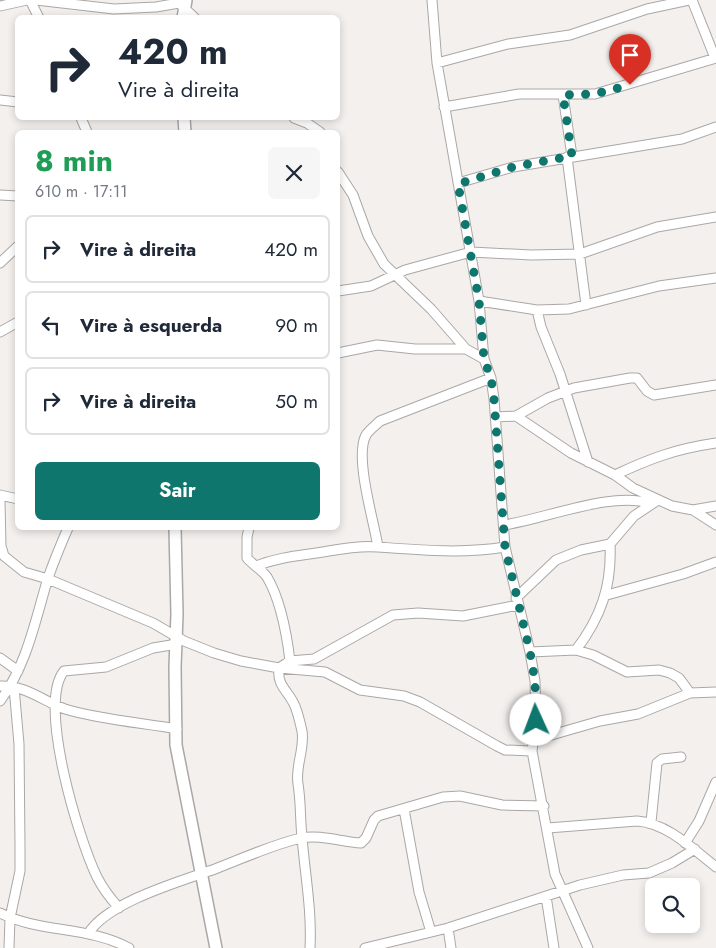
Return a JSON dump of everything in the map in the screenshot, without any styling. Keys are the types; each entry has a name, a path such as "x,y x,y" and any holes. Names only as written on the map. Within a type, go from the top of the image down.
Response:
{"street":[{"path":"0,6 29,0 37,15"},
{"path":"36,0 114,9 182,6 192,15"},
{"path":"432,0 437,63 479,301 484,359 491,378 496,417 505,547 535,681 534,740 532,751 548,828 550,853 563,891 588,948"},
{"path":"437,63 508,44 578,33 647,9 691,0 716,58 595,94 519,94 444,107"},
{"path":"563,95 586,305"},
{"path":"0,100 15,102"},
{"path":"300,120 317,130"},
{"path":"458,184 513,167 682,139 716,127"},
{"path":"340,175 353,195 368,236 384,264 431,309 466,349 484,359"},
{"path":"0,195 15,196"},
{"path":"340,291 371,286 395,274 471,252 531,255 580,254 657,227 716,216"},
{"path":"0,263 15,249"},
{"path":"479,301 537,310 569,309 675,282 716,278"},
{"path":"537,310 540,326 550,344 588,462"},
{"path":"0,332 15,324"},
{"path":"340,354 377,345 415,349 466,349"},
{"path":"378,547 364,470 366,433 380,421 491,378"},
{"path":"496,417 516,416 564,390 630,378 637,378 647,391 654,395 716,385"},
{"path":"516,416 570,453 615,475 654,502"},
{"path":"615,475 646,460 682,448 716,443"},
{"path":"0,495 15,498"},
{"path":"504,525 528,522 615,499 641,500 693,510 716,506"},
{"path":"0,501 1,546 4,556 24,572 48,579 153,623 177,640 214,653 278,668 325,672 360,690 404,696 420,702 446,719 506,750 532,751"},
{"path":"576,650 596,618 607,595 610,544 626,523 654,502"},
{"path":"693,510 716,525"},
{"path":"0,701 13,686 37,619 48,579 67,530"},
{"path":"175,530 176,745 216,948"},
{"path":"249,530 248,558 267,577 270,584 282,618 290,660"},
{"path":"278,668 290,660 314,659 393,615 418,613 463,616 517,601 556,560 581,550 610,544"},
{"path":"256,566 278,558 341,549 378,547 407,550 459,550 505,547"},
{"path":"607,595 716,562"},
{"path":"119,908 105,892 97,877 73,814 65,783 55,704 64,671 106,667 177,640"},
{"path":"530,652 576,650 599,658 627,672 646,670 670,673 679,678 690,693"},
{"path":"0,658 18,671"},
{"path":"278,668 281,688 293,702 302,730 303,746 298,765 298,783 302,838 310,900 310,948"},
{"path":"0,686 13,686 74,711 177,729"},
{"path":"9,948 10,922 20,871 19,744 13,686"},
{"path":"534,740 600,720 638,714 690,693 716,692"},
{"path":"651,822 657,763 662,759 682,757"},
{"path":"685,843 699,821 716,782"},
{"path":"88,934 100,920 119,908 200,873 302,838 316,837 361,843 366,838 374,820 378,816 442,797 460,796 502,805 544,806"},
{"path":"404,809 419,892 432,932"},
{"path":"548,828 637,821 651,822 695,849 716,867"},
{"path":"365,948 448,928 546,896 623,875 649,873 672,863 695,849"},
{"path":"546,896 554,948"},
{"path":"0,913 10,922 88,934 115,941 128,948"},
{"path":"0,929 10,922"},
{"path":"448,928 452,948"}],"route":[{"path":"536,720 535,681 530,652 505,547 494,399 491,378 484,359 479,301 458,184 513,167 572,156 563,95 595,94 630,85"}]}
